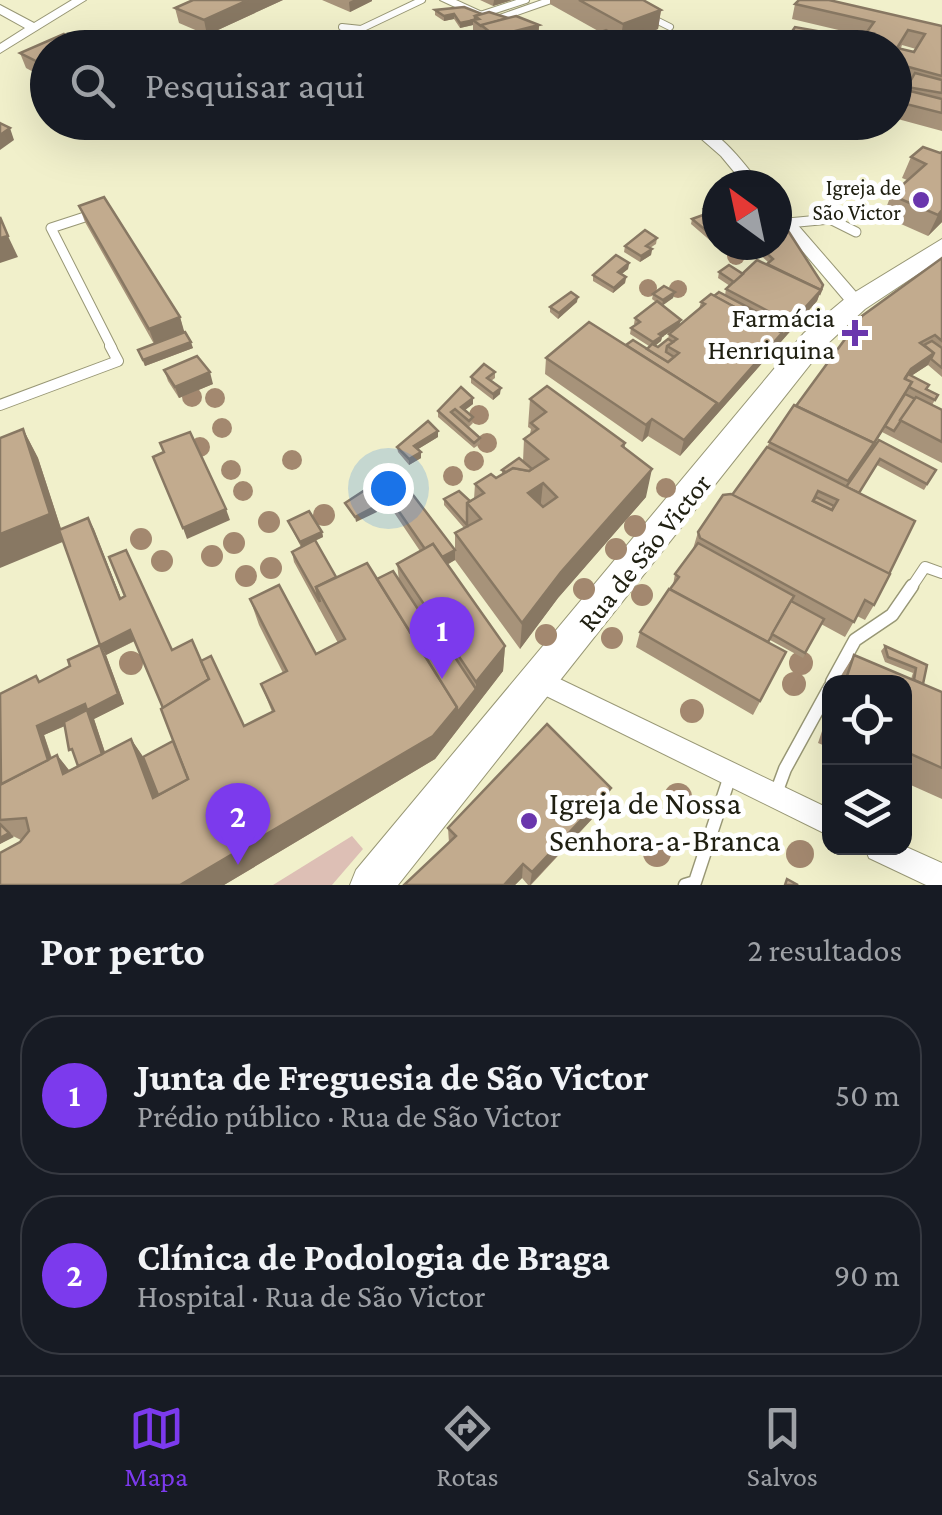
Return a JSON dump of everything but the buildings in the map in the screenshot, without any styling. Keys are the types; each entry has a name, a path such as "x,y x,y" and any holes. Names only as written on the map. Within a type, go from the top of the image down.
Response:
{"main road":[{"name":"Rua de São Victor","path":"371,885 541,681 814,340 856,303 942,247"}],"street":[{"path":"31,30 80,0"},
{"path":"446,0 520,30"},
{"path":"0,9 34,28"},
{"path":"0,49 30,30"},
{"path":"710,140 740,170"},
{"path":"792,228 856,303"},
{"path":"541,681 822,819"},
{"path":"894,855 942,878"}],"lane":[{"path":"342,27 362,29 422,0"},
{"path":"486,17 526,0"},
{"path":"486,17 550,0"},
{"path":"636,9 670,28"},
{"path":"0,405 118,361 51,228 109,209"},
{"path":"792,217 830,219 856,232"},
{"path":"836,675 855,640 892,615 924,567 942,573"},
{"path":"775,797 785,769 822,701"},
{"path":"685,885 694,882 730,775"}],"shaded area":[{"path":"352,836 363,849 332,885 273,885"}],"place":[{"name":"Igreja de São Victor","path":"921,200"},
{"name":"Farmácia Henriquina","path":"855,333"},
{"name":"Junta de Freguesia de São Victor","path":"442,679"},
{"name":"Igreja de Nossa Senhora-a-Branca","path":"529,821"},
{"name":"Clínica de Podologia de Braga","path":"238,865"}]}
